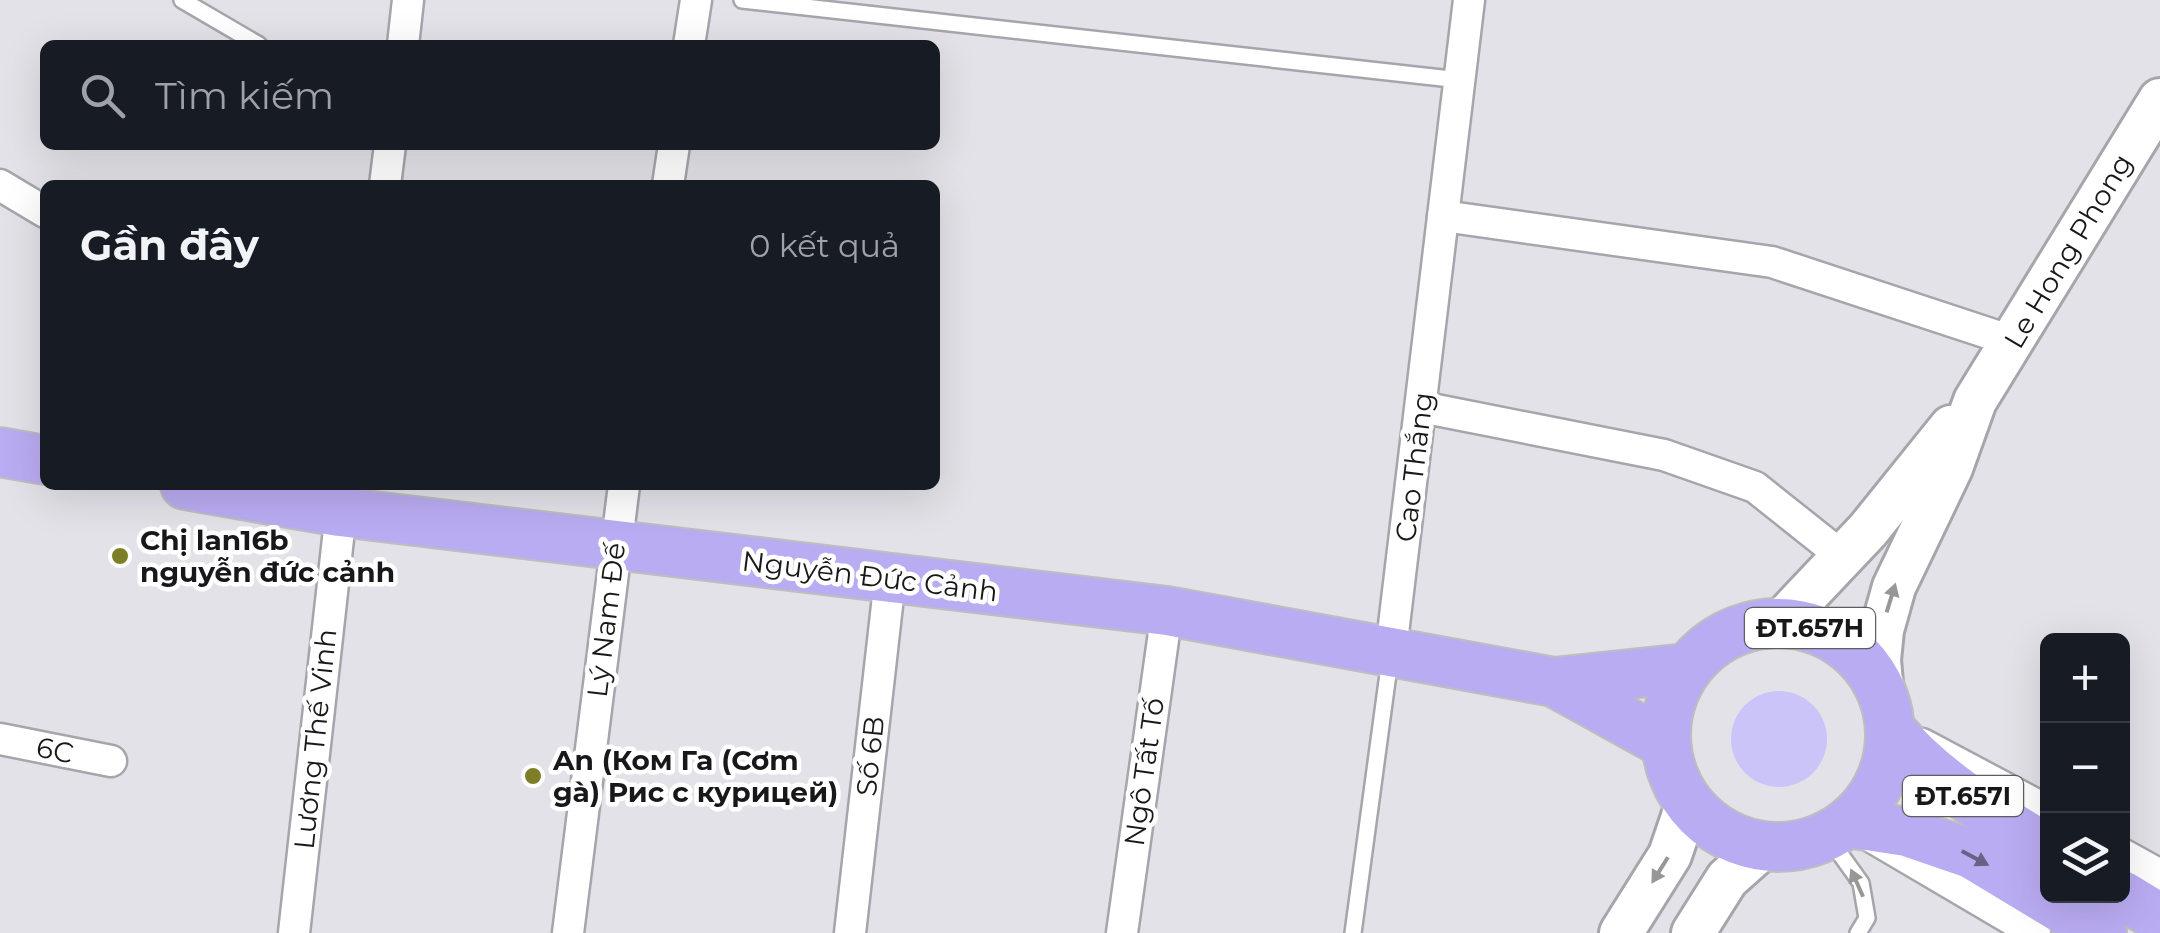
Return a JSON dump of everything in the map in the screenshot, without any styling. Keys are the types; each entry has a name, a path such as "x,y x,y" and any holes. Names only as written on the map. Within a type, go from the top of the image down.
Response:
{"main road":[{"name":"Le Hong Phong","path":"1886,712 1879,660 1882,630 1894,587 1950,468 1976,401 2160,100"},
{"name":"Le Hong Phong","path":"1781,622 1843,557 1976,401"},
{"path":"0,452 40,459"},
{"name":"Nguyễn Đức Cảnh","path":"241,490 342,499 615,545 1166,611 1554,682 1688,668"},
{"name":"ĐT.657H","path":"1781,622 1813,628 1842,643 1866,665 1886,712 1886,765 1872,797 1838,830 1793,846 1763,847 1734,838 1709,824 1688,802 1673,775 1666,744 1667,717 1674,692 1688,668 1706,648 1754,625 1781,622"},
{"name":"Nguyễn Đức Cảnh","path":"1554,682 1666,744"},
{"name":"ĐT.657I","path":"1886,712 1915,759 1951,788 2040,844"},
{"path":"1622,933 1670,855 1688,802"},
{"name":"ĐT.657I","path":"1838,830 1907,832 1971,854 2102,933"},
{"path":"1698,932 1727,879 1763,847"},
{"path":"2130,900 2160,918"}],"street":[{"path":"404,40 408,0"},
{"path":"690,40 696,0"},
{"name":"Cao Thắng","path":"1391,650 1469,0"},
{"path":"386,180 389,150"},
{"path":"669,180 673,150"},
{"path":"0,185 40,209"},
{"path":"1444,216 1772,262 2012,341"},
{"path":"1421,407 1664,455 1719,474 1755,487 1843,557"},
{"name":"Lý Nam Đế","path":"568,933 623,490"},
{"name":"Lương Thế Vinh","path":"294,933 342,499"},
{"name":"Số 6B","path":"850,933 890,579"},
{"name":"Ngô Tất Tố","path":"1122,933 1166,611"},
{"path":"1886,712 2040,806"},
{"name":"6C","path":"0,738 111,761"},
{"path":"1838,830 2035,933"},
{"path":"2130,858 2160,875"}],"lane":[{"path":"182,0 250,40"},
{"path":"742,0 1460,80"},
{"name":"Cao Thắng","path":"1353,933 1391,650"},
{"path":"1838,830 1861,883 1868,918 1858,933"}],"shaded area":[{"path":"1779,691 1797,695 1813,705 1823,721 1827,739 1823,757 1813,773 1797,783 1779,787 1761,783 1745,773 1735,757 1731,739 1735,721 1745,705 1761,695"}],"place":[{"name":"Chị lan16b nguyễn đức cảnh","path":"120,556"},
{"name":"An (Ком Га (Cơm gà) Рис с курицей)","path":"533,776"}]}
